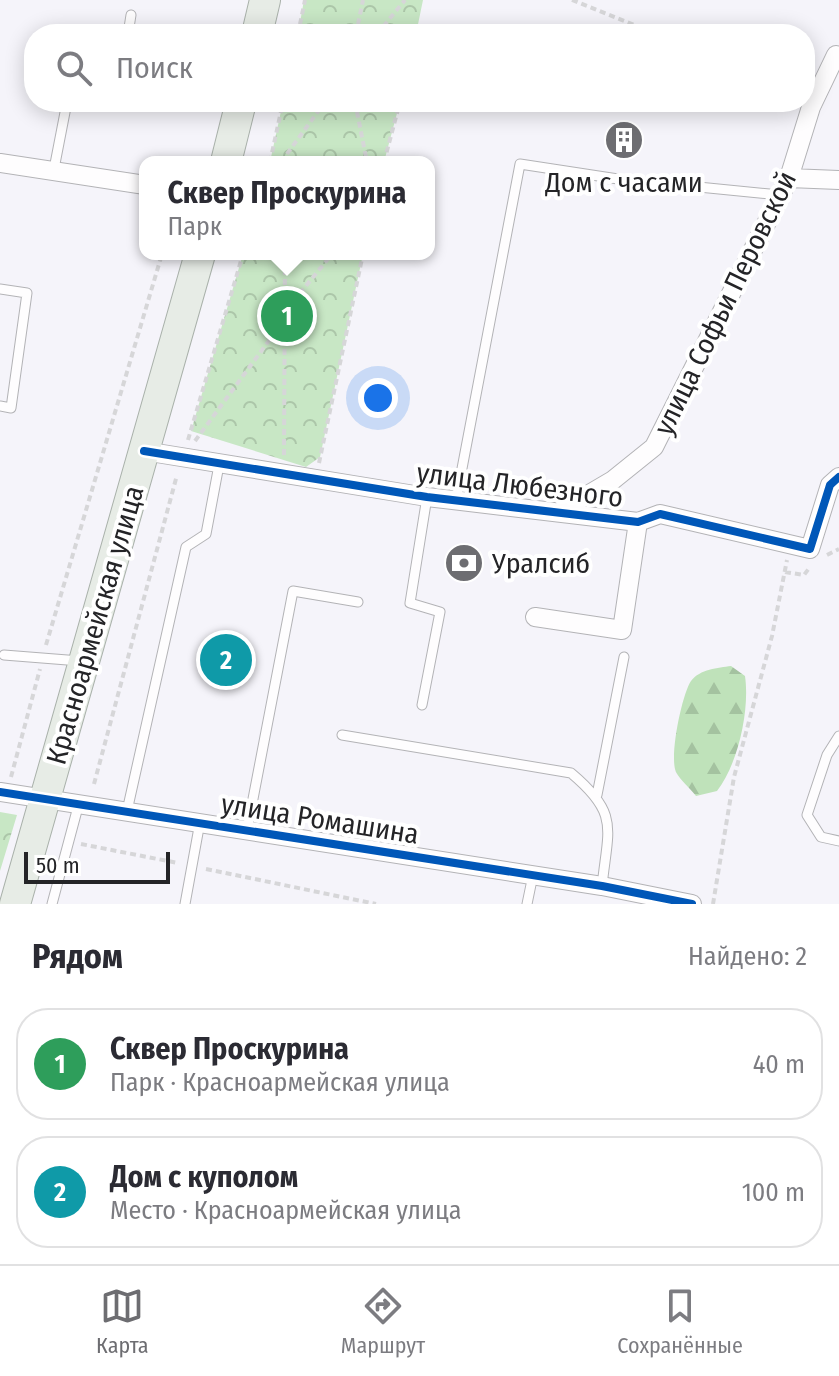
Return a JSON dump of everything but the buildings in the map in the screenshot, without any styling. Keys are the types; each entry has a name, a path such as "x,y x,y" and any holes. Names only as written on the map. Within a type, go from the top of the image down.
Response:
{"main road":[{"path":"259,24 265,0"},
{"path":"228,156 238,112"},
{"name":"Красноармейская улица","path":"15,904 198,260"}],"street":[{"name":"улица Софьи Перовской","path":"815,92 836,55"},
{"name":"улица Софьи Перовской","path":"562,510 613,480 654,447 785,186 806,112"},
{"path":"0,163 139,184"},
{"path":"785,186 839,180"},
{"name":"улица Любезного","path":"144,451 427,497 562,510 638,522 660,514 790,546"},
{"path":"790,546 810,549 830,485 839,477"},
{"path":"535,617 622,630 638,522"},
{"name":"улица Ромашина","path":"3,792 602,886 631,898 692,904"}],"lane":[{"path":"130,24 131,15"},
{"path":"54,169 65,112"},
{"path":"456,500 520,164 618,179 785,186"},
{"path":"0,289 27,293 11,408 0,406"},
{"path":"127,811 186,547 206,534 219,465"},
{"path":"422,705 440,612 410,603 427,497"},
{"path":"247,830 293,591 358,602"},
{"path":"4,655 83,661"},
{"path":"597,795 624,657"},
{"path":"342,735 571,773 597,795 609,820 602,886"},
{"path":"839,736 827,755 807,815 821,837 839,841"},
{"path":"52,904 79,803"},
{"path":"185,904 200,822"},
{"path":"527,904 533,875"}],"path":[{"path":"300,24 305,0"},
{"path":"358,24 363,0"},
{"path":"385,24 405,0"},
{"path":"572,0 632,24"},
{"path":"271,156 281,112"},
{"path":"284,156 318,112"},
{"path":"357,112 366,156"},
{"path":"386,156 397,112"},
{"path":"3,792 160,260"},
{"path":"94,784 181,459 241,260"},
{"path":"284,475 282,322 285,311 285,260"},
{"path":"285,311 327,260"},
{"path":"314,481 362,260"},
{"path":"181,459 282,322"},
{"path":"713,904 734,777 772,636 790,546"}],"green space":[{"path":"304,0 423,0 418,24 300,24"},
{"path":"281,112 397,112 386,156 271,156"},
{"path":"241,260 362,260 320,457 306,467 191,431"},
{"path":"731,666 745,676 746,705 741,736 731,766 717,791 696,796 678,775 674,764 675,740 684,699 691,681 699,674"},
{"path":"0,812 17,815 0,871"}],"cycle path":[{"path":"144,451 427,497 638,522 660,514 810,549 830,485 839,477"},
{"path":"0,792 602,886 692,904"}],"place":[{"name":"Дом с часами","path":"624,140"},
{"name":"Сквер Проскурина","path":"287,316"},
{"name":"Уралсиб","path":"464,563"},
{"name":"Дом с куполом","path":"226,660"}]}
